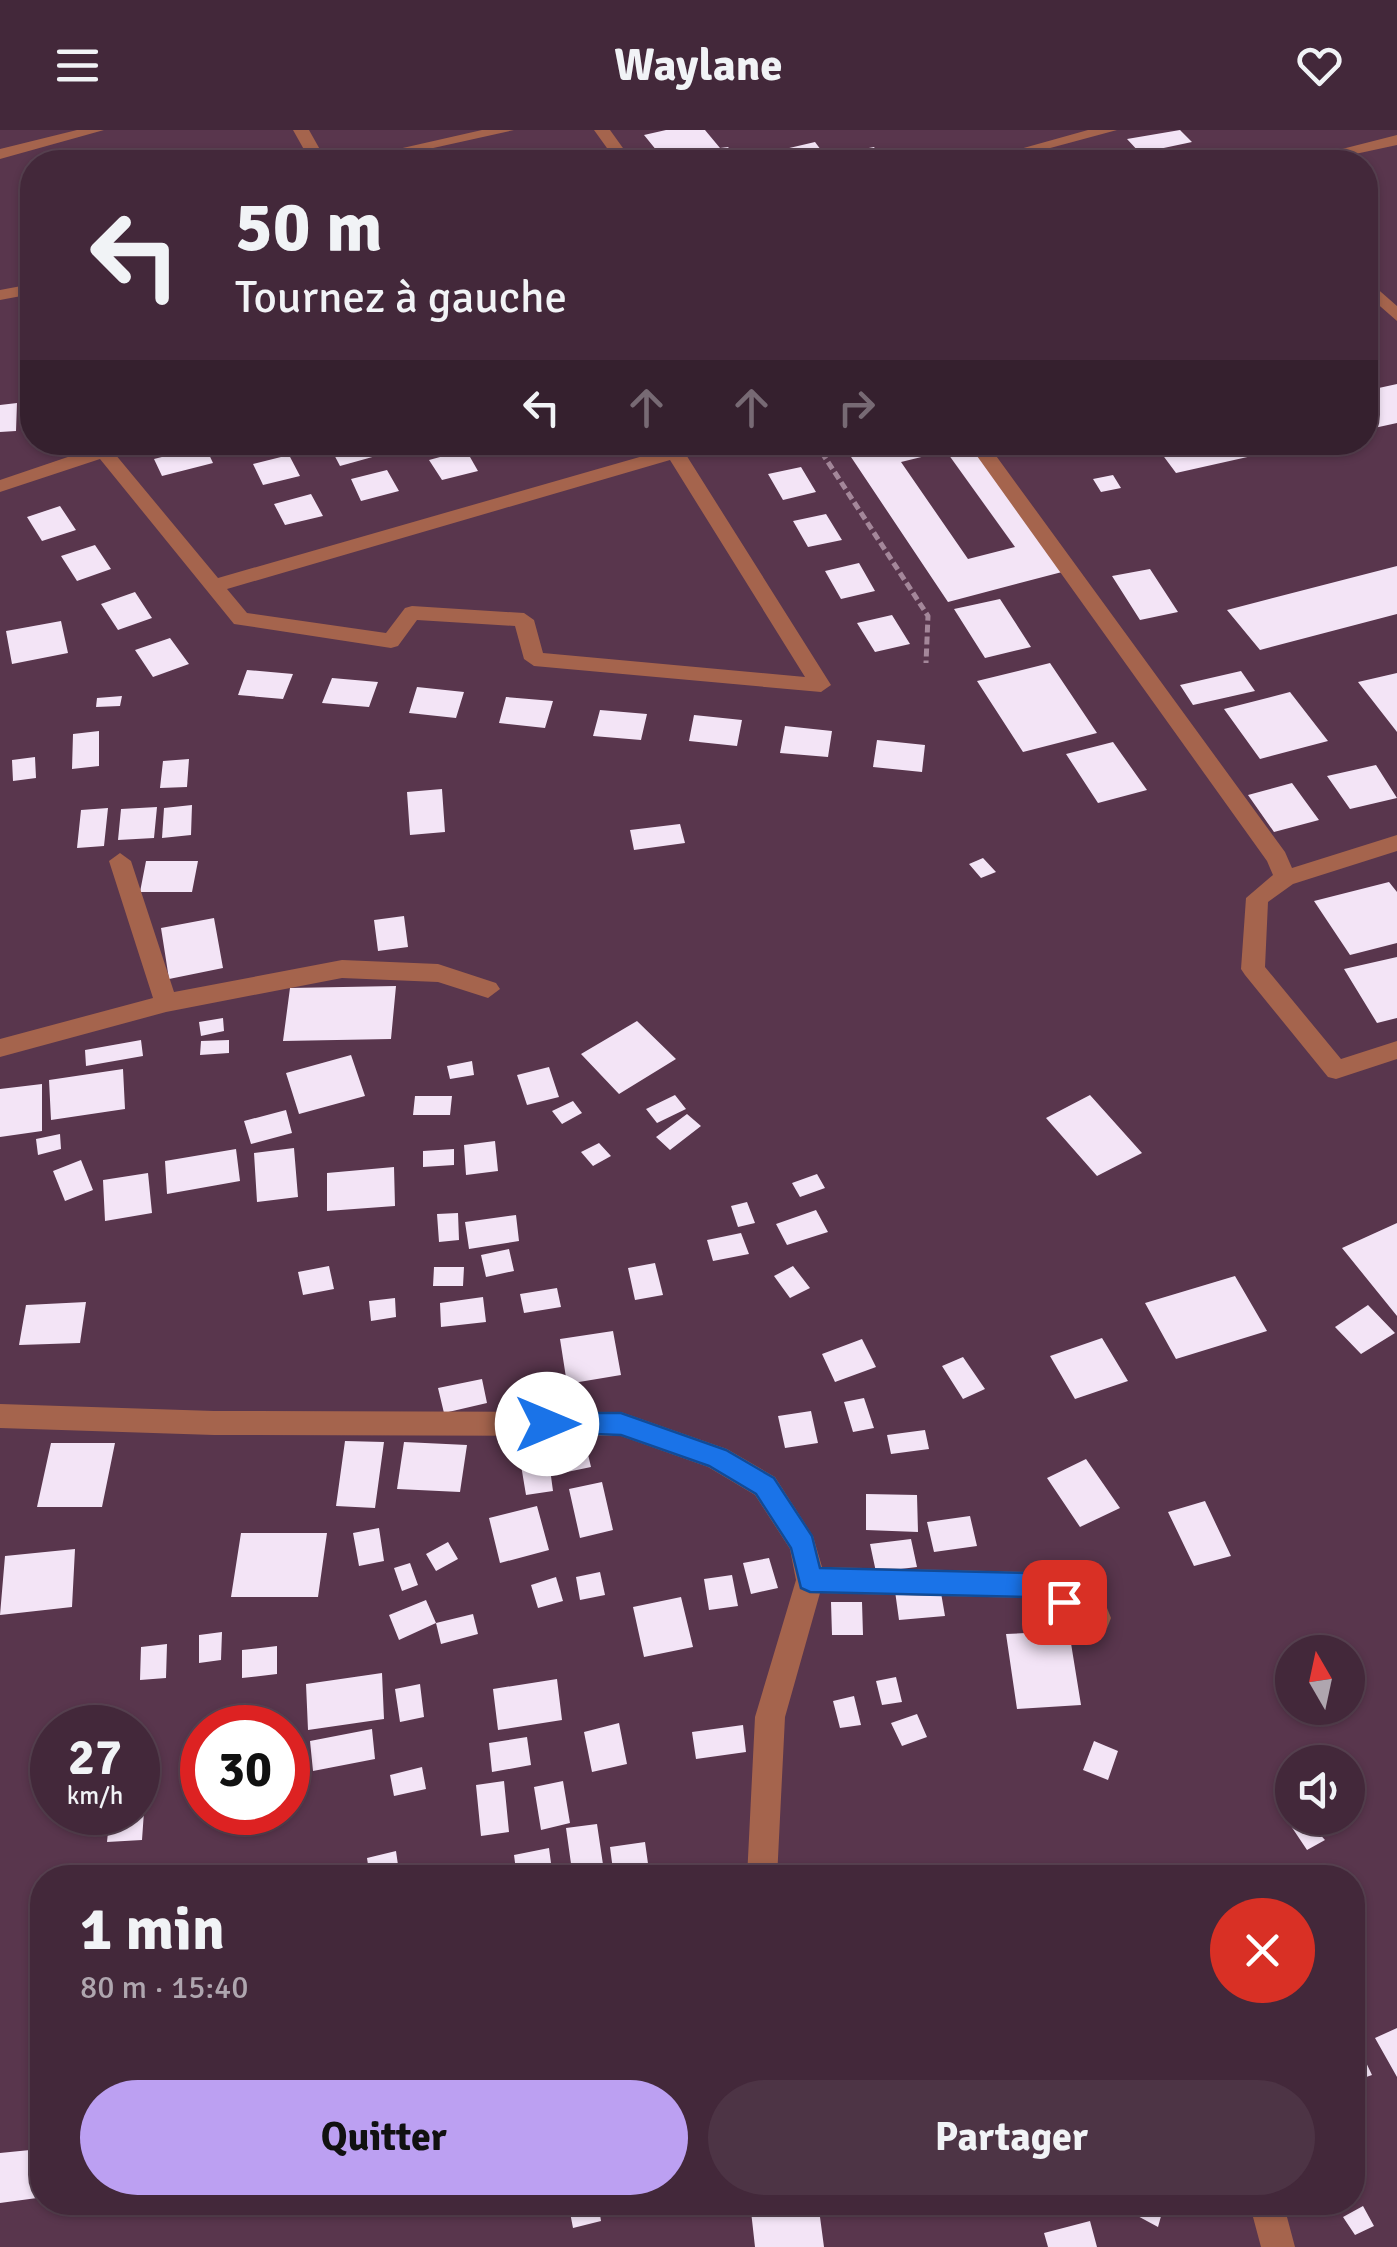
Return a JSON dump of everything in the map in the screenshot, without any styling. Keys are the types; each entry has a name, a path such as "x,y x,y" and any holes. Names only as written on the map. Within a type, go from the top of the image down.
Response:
{"street":[{"path":"0,154 96,130"},
{"path":"408,150 506,130"},
{"path":"1029,150 1109,130"},
{"path":"1352,150 1397,140"},
{"path":"1378,296 1397,316"},
{"path":"0,486 88,455"},
{"path":"106,455 241,619 391,640 412,613 524,620 534,659 821,686 674,455"},
{"path":"213,586 647,455"},
{"path":"985,455 1277,858 1285,878"},
{"path":"1397,842 1285,878 1257,898 1253,969 1336,1070 1397,1050"},
{"path":"120,861 166,1003"},
{"path":"0,1048 166,1003 342,970 438,973 488,990"},
{"path":"0,1416 214,1423 621,1424 717,1458 765,1486 803,1545 810,1580 770,1717 763,1865"},
{"path":"810,1580 1030,1585 1097,1618"},
{"path":"1269,2215 1278,2247"}],"path":[{"path":"823,455 928,616 926,663"}],"building":[{"path":"666,130 705,130 720,148 731,150 656,150 644,135"},
{"path":"1180,130 1192,142 1137,150 1127,139"},
{"path":"815,142 821,150 786,150"},
{"path":"1397,384 1397,423 1378,427 1378,388"},
{"path":"17,403 16,431 0,432 0,405"},
{"path":"209,455 213,463 162,476 154,459"},
{"path":"289,455 300,476 263,485 253,464"},
{"path":"334,455 376,456 340,466"},
{"path":"469,455 478,471 442,480 429,460"},
{"path":"850,455 930,455 901,462 968,559 1015,547 949,455 978,455 1062,572 948,602"},
{"path":"1163,455 1256,455 1176,473"},
{"path":"801,467 816,492 783,500 768,474"},
{"path":"387,470 399,491 361,501 351,479"},
{"path":"1113,475 1121,488 1101,492 1093,479"},
{"path":"311,494 323,516 285,525 274,504"},
{"path":"60,506 76,530 42,541 27,517"},
{"path":"826,514 842,540 808,547 793,521"},
{"path":"95,545 111,569 77,581 61,556"},
{"path":"859,563 875,591 841,599 825,571"},
{"path":"1397,566 1397,614 1260,650 1227,610"},
{"path":"1150,569 1178,612 1140,620 1112,576"},
{"path":"135,592 152,618 118,630 101,604"},
{"path":"1000,599 1031,647 985,658 954,609"},
{"path":"892,615 910,644 875,652 857,623"},
{"path":"61,621 68,653 12,664 6,631"},
{"path":"170,638 189,664 153,677 135,650"},
{"path":"1050,663 1097,733 1023,752 977,681"},
{"path":"247,670 293,674 283,699 238,695"},
{"path":"1241,671 1255,691 1193,705 1180,685"},
{"path":"1397,673 1397,732 1358,682"},
{"path":"332,678 378,682 369,707 322,703"},
{"path":"417,687 464,692 456,718 409,713"},
{"path":"1290,692 1328,741 1260,759 1224,709"},
{"path":"122,696 120,706 96,707 97,698"},
{"path":"506,697 553,701 545,728 499,723"},
{"path":"600,710 647,714 641,740 593,736"},
{"path":"694,715 742,720 737,746 689,741"},
{"path":"785,726 832,731 828,757 780,753"},
{"path":"99,731 99,766 72,769 73,734"},
{"path":"877,740 925,745 922,772 873,767"},
{"path":"1113,742 1147,790 1098,803 1066,754"},
{"path":"35,757 36,778 13,781 12,760"},
{"path":"189,759 187,787 160,788 163,761"},
{"path":"1376,765 1397,798 1350,809 1327,776"},
{"path":"1292,783 1319,820 1274,832 1248,795"},
{"path":"442,789 445,832 410,835 407,792"},
{"path":"192,805 191,835 162,838 164,808"},
{"path":"157,807 154,838 118,840 121,809"},
{"path":"108,808 104,846 77,848 81,810"},
{"path":"680,824 685,843 634,850 630,830"},
{"path":"983,858 996,872 981,878 969,864"},
{"path":"146,861 198,861 192,892 140,892"},
{"path":"1389,882 1397,892 1397,943 1350,955 1314,901"},
{"path":"404,916 408,947 378,951 374,920"},
{"path":"214,918 223,968 169,979 161,928"},
{"path":"1397,957 1397,1018 1377,1023 1344,969"},
{"path":"396,986 391,1039 283,1041 290,988"},
{"path":"223,1018 224,1031 201,1036 199,1022"},
{"path":"637,1021 676,1059 619,1094 581,1054"},
{"path":"141,1040 143,1056 86,1066 85,1050"},
{"path":"229,1040 229,1053 200,1055 201,1041"},
{"path":"351,1055 365,1096 299,1114 286,1073"},
{"path":"472,1061 474,1075 450,1079 447,1066"},
{"path":"549,1067 559,1097 527,1105 517,1075"},
{"path":"123,1069 125,1109 51,1120 49,1080"},
{"path":"42,1084 42,1131 0,1137 0,1089"},
{"path":"675,1095 686,1109 657,1123 646,1109"},
{"path":"1090,1095 1142,1153 1097,1176 1046,1118"},
{"path":"415,1096 452,1096 450,1115 413,1115"},
{"path":"573,1101 582,1113 562,1124 552,1111"},
{"path":"286,1110 292,1133 251,1144 244,1121"},
{"path":"687,1114 701,1126 670,1150 656,1137"},
{"path":"60,1134 61,1149 38,1155 36,1139"},
{"path":"495,1141 498,1171 466,1175 464,1145"},
{"path":"599,1143 611,1156 593,1166 581,1152"},
{"path":"294,1148 298,1197 257,1202 254,1153"},
{"path":"236,1149 240,1181 167,1194 165,1161"},
{"path":"454,1149 454,1165 423,1167 423,1151"},
{"path":"81,1160 93,1190 65,1201 53,1171"},
{"path":"394,1167 395,1206 327,1211 327,1173"},
{"path":"148,1173 152,1213 105,1221 103,1180"},
{"path":"817,1174 825,1188 800,1197 792,1183"},
{"path":"747,1202 755,1223 738,1227 731,1206"},
{"path":"816,1210 828,1232 787,1245 776,1224"},
{"path":"458,1213 459,1240 439,1242 437,1214"},
{"path":"516,1215 519,1241 469,1249 465,1222"},
{"path":"1397,1223 1397,1316 1342,1248"},
{"path":"741,1233 749,1254 713,1261 707,1240"},
{"path":"509,1249 514,1271 486,1277 481,1255"},
{"path":"655,1263 663,1295 635,1300 628,1268"},
{"path":"329,1266 334,1289 303,1295 298,1272"},
{"path":"793,1266 810,1288 790,1298 774,1276"},
{"path":"434,1267 464,1267 463,1286 433,1286"},
{"path":"1235,1276 1267,1331 1176,1359 1145,1303"},
{"path":"557,1288 561,1307 524,1313 520,1294"},
{"path":"483,1297 486,1322 441,1327 440,1303"},
{"path":"395,1298 396,1317 371,1321 369,1301"},
{"path":"86,1302 80,1343 19,1345 26,1305"},
{"path":"1368,1305 1395,1333 1361,1354 1335,1327"},
{"path":"613,1331 621,1375 567,1384 560,1339"},
{"path":"1102,1338 1128,1381 1075,1399 1050,1356"},
{"path":"862,1339 876,1367 835,1382 822,1354"},
{"path":"963,1357 985,1389 963,1399 942,1366"},
{"path":"482,1379 487,1403 444,1413 438,1388"},
{"path":"864,1398 874,1428 853,1432 844,1402"},
{"path":"811,1411 818,1443 785,1448 778,1416"},
{"path":"925,1430 929,1449 891,1454 887,1435"},
{"path":"345,1441 384,1442 375,1508 336,1506"},
{"path":"404,1442 467,1445 460,1492 397,1489"},
{"path":"585,1442 591,1467 567,1472 562,1447"},
{"path":"51,1443 115,1443 102,1507 37,1507"},
{"path":"548,1454 553,1491 526,1495 520,1459"},
{"path":"1086,1459 1120,1508 1080,1527 1047,1478"},
{"path":"602,1482 613,1530 580,1538 569,1489"},
{"path":"866,1494 917,1495 918,1532 866,1530"},
{"path":"1205,1501 1231,1556 1194,1566 1168,1512"},
{"path":"537,1506 549,1550 500,1563 489,1518"},
{"path":"970,1516 977,1546 934,1552 927,1522"},
{"path":"379,1528 384,1561 359,1566 353,1533"},
{"path":"241,1533 327,1533 318,1597 231,1597"},
{"path":"911,1539 917,1567 876,1572 870,1544"},
{"path":"448,1542 458,1559 436,1571 426,1554"},
{"path":"75,1549 72,1607 0,1615 5,1556"},
{"path":"769,1558 778,1588 751,1594 743,1563"},
{"path":"410,1563 418,1585 402,1591 394,1568"},
{"path":"600,1572 605,1595 580,1600 576,1577"},
{"path":"732,1575 738,1606 709,1610 704,1579"},
{"path":"556,1577 563,1601 538,1608 531,1585"},
{"path":"940,1587 945,1616 899,1620 895,1591"},
{"path":"681,1597 693,1647 644,1657 633,1607"},
{"path":"426,1600 436,1623 399,1640 389,1615"},
{"path":"831,1602 862,1602 863,1635 832,1635"},
{"path":"473,1614 478,1634 441,1644 436,1623"},
{"path":"1069,1631 1081,1705 1017,1709 1006,1634"},
{"path":"222,1632 221,1660 199,1663 199,1635"},
{"path":"167,1644 166,1678 140,1680 141,1647"},
{"path":"277,1646 277,1674 242,1678 242,1650"},
{"path":"382,1673 384,1719 310,1730 306,1684"},
{"path":"896,1677 902,1702 882,1705 876,1681"},
{"path":"557,1679 562,1720 498,1730 493,1689"},
{"path":"420,1684 424,1717 400,1722 395,1689"},
{"path":"854,1696 861,1725 840,1728 833,1701"},
{"path":"917,1714 927,1737 902,1746 891,1723"},
{"path":"619,1723 627,1764 592,1772 584,1732"},
{"path":"743,1725 746,1752 696,1759 692,1732"},
{"path":"372,1729 375,1759 313,1771 310,1741"},
{"path":"527,1737 531,1765 492,1772 489,1743"},
{"path":"1094,1741 1118,1751 1108,1780 1083,1770"},
{"path":"422,1767 426,1789 394,1796 390,1775"},
{"path":"504,1781 509,1832 481,1836 476,1785"},
{"path":"563,1781 570,1823 541,1830 534,1787"},
{"path":"597,1824 603,1865 571,1865 566,1828"},
{"path":"108,1835 142,1835 142,1840 107,1842"},
{"path":"1297,1835 1320,1835 1325,1840 1307,1850"},
{"path":"645,1842 648,1865 612,1865 610,1847"},
{"path":"549,1848 551,1865 515,1865 514,1855"},
{"path":"396,1851 398,1865 368,1865 367,1858"},
{"path":"1397,2028 1397,2077 1375,2038"},
{"path":"30,2150 30,2199 0,2203 0,2153"},
{"path":"1365,2210 1374,2226 1355,2235 1343,2217 1365,2215"},
{"path":"570,2215 600,2215 601,2221 573,2228"},
{"path":"751,2215 820,2215 824,2247 755,2247"},
{"path":"1136,2215 1161,2215 1158,2227"},
{"path":"1090,2221 1097,2247 1048,2247 1044,2233"}],"route":[{"path":"547,1424 621,1424 717,1458 765,1486 803,1545 810,1580 1030,1585 1064,1602"}]}
